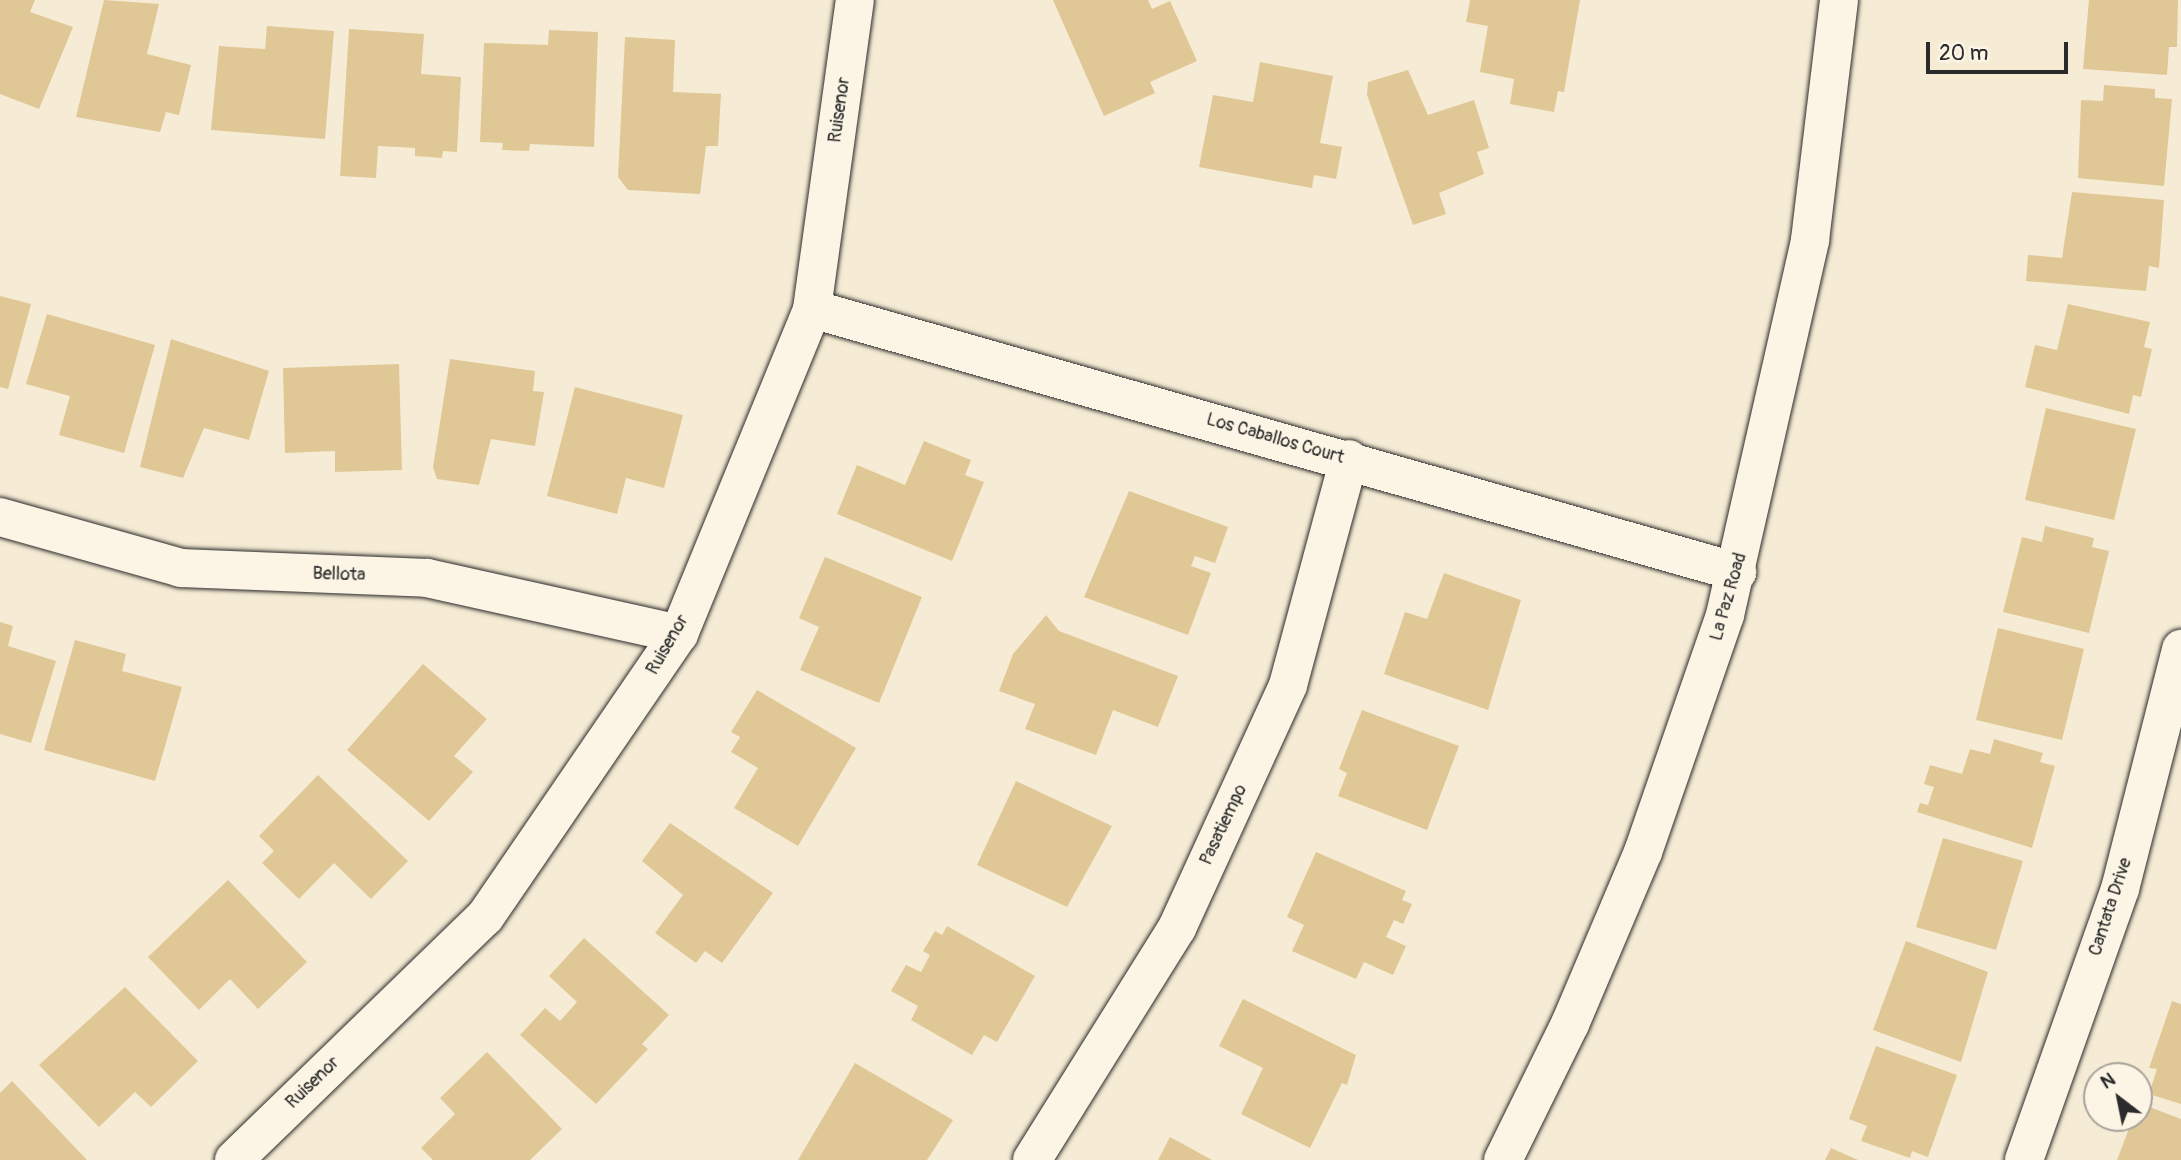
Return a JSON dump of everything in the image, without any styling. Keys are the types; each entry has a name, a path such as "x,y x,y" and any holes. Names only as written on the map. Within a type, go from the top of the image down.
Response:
{"street":[{"name":"Ruisenor","path":"234,1160 485,916 679,634 812,309 855,0"},
{"name":"La Paz Road","path":"1503,1160 1643,852 1737,572 1810,240 1839,0"},
{"name":"Los Caballos Court","path":"812,309 1349,459 1737,572"},
{"name":"Pasatiempo","path":"1032,1160 1177,929 1282,697 1349,459"},
{"name":"Bellota","path":"0,517 181,568 427,578 679,634"},
{"name":"Cantata Drive","path":"2024,1160 2120,889 2181,649"}],"building":[{"path":"0,0 35,0 30,12 73,27 39,109 0,94"},
{"path":"104,0 159,4 147,54 191,65 179,115 166,112 160,132 76,117"},
{"path":"1053,0 1148,0 1152,9 1170,1 1197,61 1150,82 1155,93 1104,116"},
{"path":"1470,0 1580,0 1564,92 1558,91 1554,112 1510,104 1514,79 1480,72 1488,26 1466,22"},
{"path":"2089,0 2178,0 2177,47 2169,47 2167,75 2083,69"},
{"path":"267,26 334,31 325,139 211,130 219,46 265,49"},
{"path":"349,29 424,34 421,74 461,77 457,152 443,151 442,158 415,156 415,148 378,146 376,178 340,176"},
{"path":"549,30 598,32 594,147 530,144 529,151 502,150 503,143 480,142 484,43 548,45"},
{"path":"625,37 675,40 673,92 721,94 718,146 706,146 700,194 628,190 618,177"},
{"path":"1260,62 1333,76 1320,143 1342,147 1336,179 1314,175 1312,188 1199,167 1213,95 1253,102"},
{"path":"1408,70 1428,115 1474,100 1489,148 1477,152 1484,174 1439,193 1446,214 1413,225 1367,95 1368,82"},
{"path":"2104,85 2155,89 2155,98 2172,99 2164,186 2078,178 2081,100 2103,101"},
{"path":"2072,192 2164,200 2159,268 2149,266 2146,291 2026,281 2028,255 2062,258"},
{"path":"0,296 31,304 8,389 0,387"},
{"path":"2068,304 2150,322 2144,347 2152,349 2141,397 2133,395 2129,414 2025,387 2035,345 2057,350"},
{"path":"47,314 155,345 124,453 59,435 70,396 26,384"},
{"path":"171,339 269,371 249,440 204,428 183,478 140,467"},
{"path":"450,359 535,371 533,391 544,392 535,446 491,439 479,485 437,479 433,467"},
{"path":"399,364 402,470 335,472 335,451 285,453 283,368"},
{"path":"575,387 683,415 664,488 626,478 617,514 547,496"},
{"path":"2046,408 2136,429 2114,520 2025,500"},
{"path":"924,441 971,460 965,475 984,482 952,561 837,514 857,465 905,485"},
{"path":"1129,491 1228,527 1215,563 1195,556 1191,566 1211,573 1188,635 1084,597"},
{"path":"2045,526 2094,538 2092,547 2109,551 2089,633 2003,612 2022,537 2042,542"},
{"path":"825,557 922,597 879,703 800,670 819,627 799,618"},
{"path":"1444,573 1521,600 1488,710 1384,674 1405,612 1427,619"},
{"path":"1046,615 1059,631 1178,676 1158,727 1113,710 1096,755 1025,729 1035,704 999,691 1013,654"},
{"path":"0,622 13,626 8,646 56,661 31,743 0,734"},
{"path":"1998,628 2084,649 2062,740 1976,720"},
{"path":"75,640 126,654 122,671 182,687 155,781 44,750"},
{"path":"423,664 487,719 454,756 473,772 429,821 347,750"},
{"path":"757,690 856,748 798,846 734,808 758,768 731,752 740,737 731,732"},
{"path":"1362,710 1459,746 1427,830 1338,796 1347,773 1339,769"},
{"path":"1994,739 2043,753 2040,762 2055,766 2032,848 1917,812 1920,803 1928,805 1934,787 1924,784 1930,765 1962,774 1970,749 1990,754"},
{"path":"318,775 408,861 371,899 334,863 299,899 262,863 274,851 259,836"},
{"path":"1016,781 1112,826 1067,907 977,865"},
{"path":"670,823 773,893 722,963 705,951 696,963 655,933 683,895 642,861"},
{"path":"1943,838 2023,861 1996,950 1916,927"},
{"path":"1316,852 1406,891 1402,900 1412,904 1403,924 1394,920 1386,937 1406,946 1393,975 1364,962 1356,979 1292,951 1304,925 1287,917"},
{"path":"228,880 307,962 258,1009 230,979 199,1010 148,957"},
{"path":"947,926 1035,976 997,1042 984,1035 972,1055 911,1020 918,1006 891,991 906,965 921,972 930,955 923,951 935,931 942,935"},
{"path":"584,938 669,1015 642,1044 648,1049 596,1104 520,1035 545,1008 560,1021 577,1002 549,976"},
{"path":"1906,941 1988,972 1961,1062 1873,1030"},
{"path":"125,987 198,1061 151,1107 135,1092 99,1127 39,1065"},
{"path":"1243,999 1356,1055 1347,1085 1342,1083 1310,1148 1241,1114 1263,1068 1219,1046"},
{"path":"2172,1001 2181,1004 2181,1104 2153,1095 2157,1069 2153,1068 2151,1062"},
{"path":"1876,1046 1957,1075 1928,1157 1912,1151 1910,1158 1861,1141 1867,1126 1849,1119"},
{"path":"487,1052 562,1129 530,1160 433,1160 421,1148 455,1114 440,1098"},
{"path":"855,1063 953,1120 927,1160 798,1160"},
{"path":"12,1081 87,1160 0,1160 0,1093"},
{"path":"2153,1108 2181,1119 2181,1160 2117,1160 2128,1132 2153,1132"},
{"path":"1170,1137 1212,1160 1158,1160"},
{"path":"1831,1148 1858,1160 1825,1160"}]}
